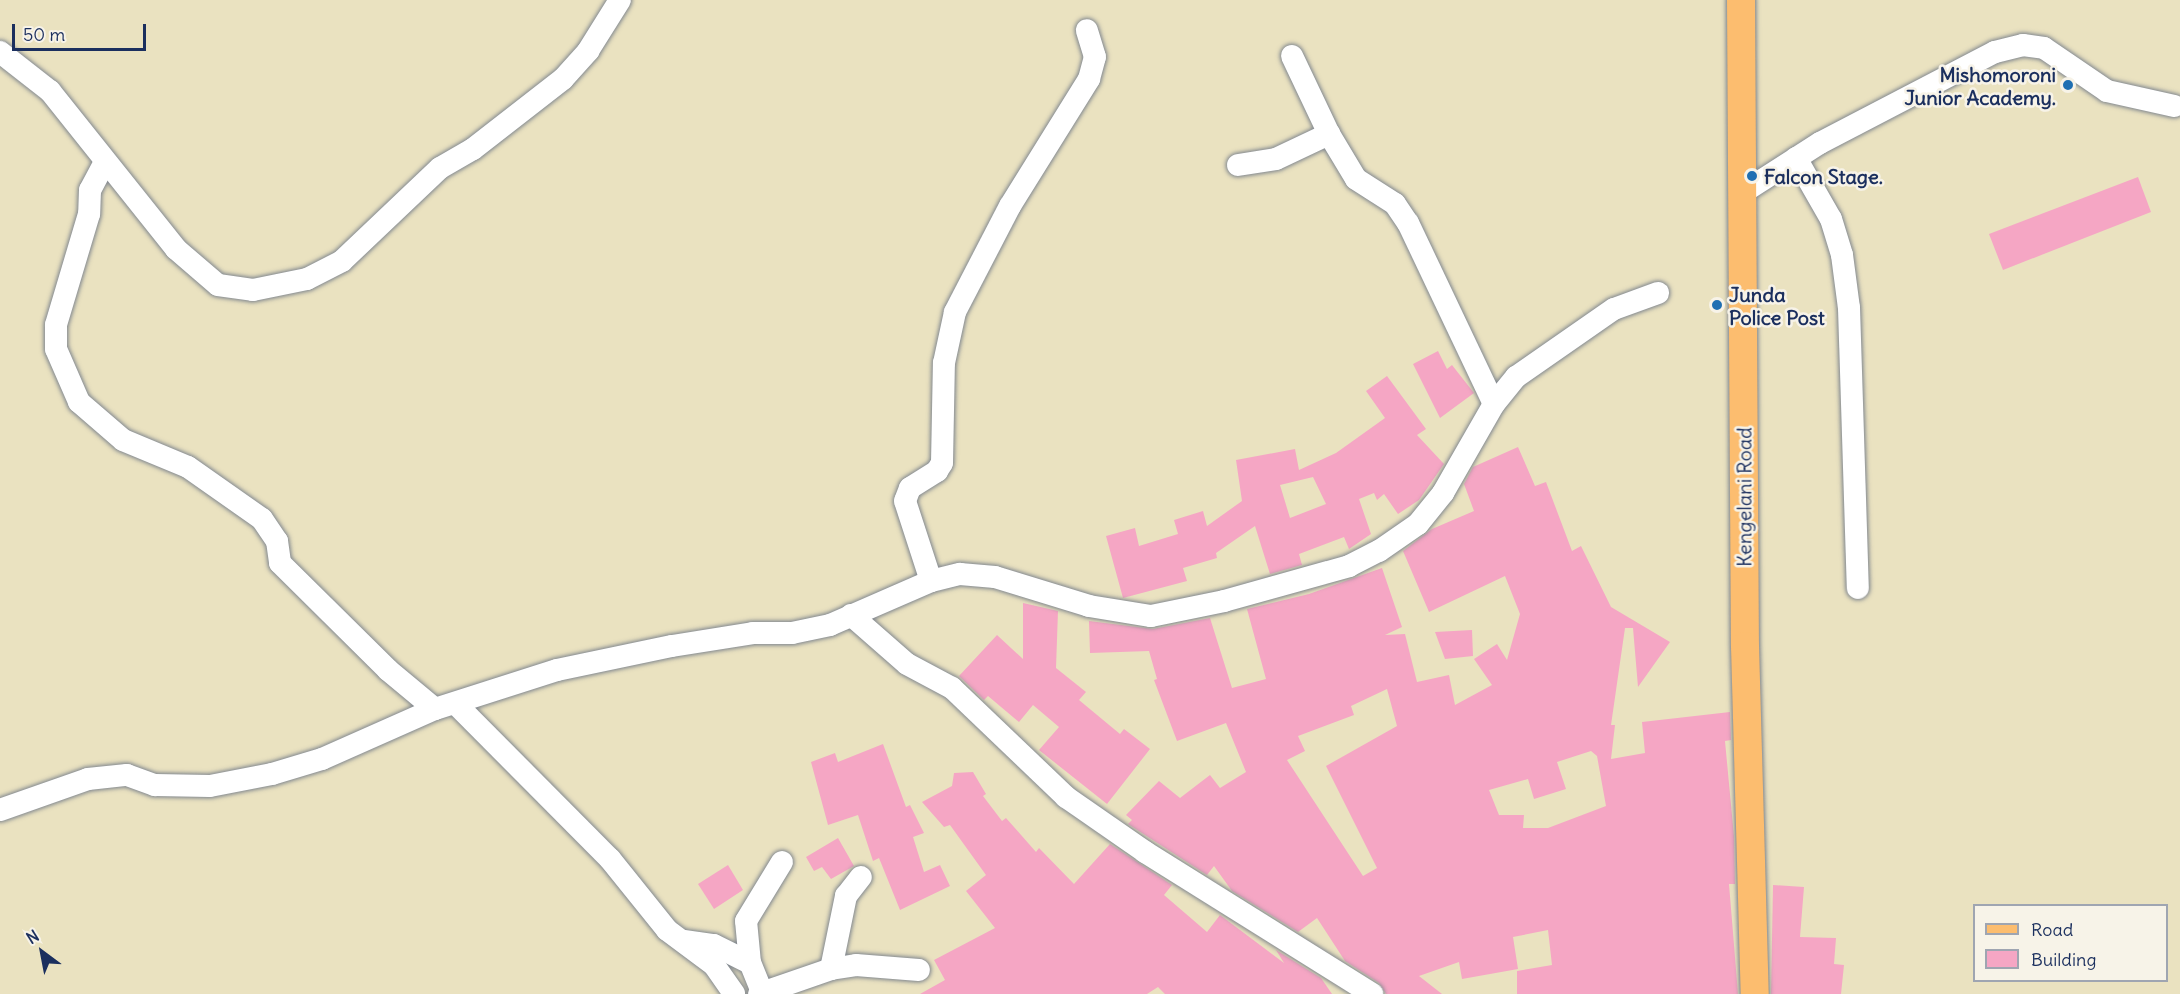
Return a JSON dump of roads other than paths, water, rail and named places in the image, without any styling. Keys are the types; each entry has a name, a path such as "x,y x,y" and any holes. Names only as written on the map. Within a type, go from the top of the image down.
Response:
{"main road":[{"name":"Kengelani Road","path":"1741,0 1745,657 1755,994"}],"street":[{"path":"0,52 50,91 176,249 218,285 253,290 307,279 342,261 440,168 473,148 563,79 588,51 620,0"},
{"path":"931,581 905,501 910,488 937,471 942,463 944,363 955,312 1010,206 1089,79 1095,57 1087,30"},
{"path":"1742,193 1796,158 1995,52 2024,45 2044,48 2107,91 2174,106"},
{"path":"1292,56 1329,134 1359,183 1389,199 1401,212 1494,404"},
{"path":"1238,165 1276,159 1329,134"},
{"path":"1796,158 1831,219 1842,255 1849,308 1858,588"},
{"path":"105,162 90,190 89,214 56,324 56,349 79,402 123,440 188,466 262,519 276,541 280,563 388,670 446,706 610,860 657,920 714,965 734,994"},
{"path":"0,810 88,779 127,776 155,785 210,786 272,774 322,759 446,706 569,668 672,645 753,633 792,633 830,625 931,581 960,574 995,577 1089,606 1160,615 1349,566 1418,524 1443,493 1494,404 1516,377 1566,339 1614,309 1658,293"},
{"path":"852,615 907,664 952,688 1066,796 1145,852 1372,994"},
{"path":"714,945 746,921 782,862"},
{"path":"831,969 846,896 861,877"},
{"path":"746,921 750,963 761,993 831,969 856,965 919,970"},
{"path":"681,940 714,945 750,963"}],"place":[{"name":"Mishomoroni Junior Academy.","path":"2068,85"},
{"name":"Falcon Stage.","path":"1752,176"},
{"name":"Junda Police Post","path":"1717,305"}]}
